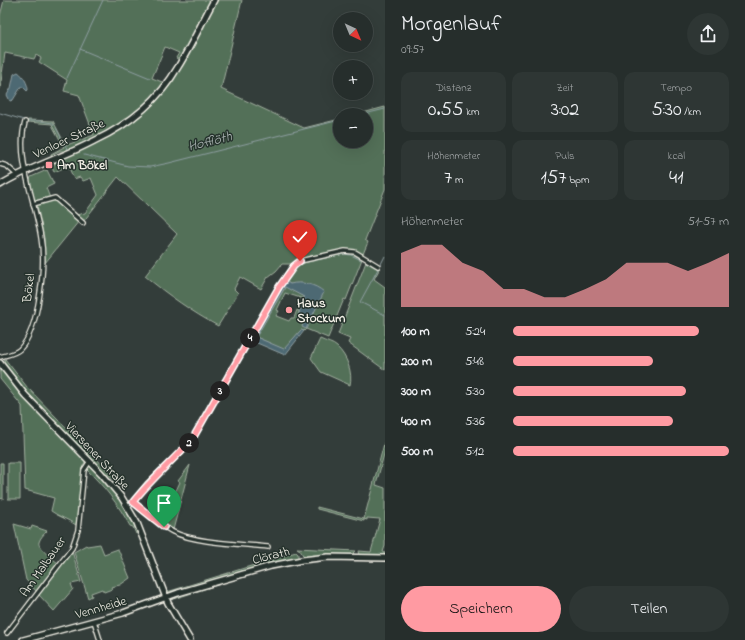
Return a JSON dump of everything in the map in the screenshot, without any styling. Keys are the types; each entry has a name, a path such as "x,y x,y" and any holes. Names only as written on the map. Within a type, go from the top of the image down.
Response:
{"main road":[{"name":"Venloer Straße","path":"0,185 108,134 145,108 163,89 178,68 214,0"},
{"name":"Viersener Straße","path":"0,363 25,395 110,483 128,508 142,534 166,597 190,640"},
{"name":"Clörath","path":"166,597 271,566 302,560 328,557 385,558"},
{"name":"Vennheide","path":"23,640 128,612 166,597"},
{"name":"Vennheide","path":"34,640 40,636"}],"street":[{"name":"Bökel","path":"0,357 20,350 31,331 37,315 42,271 42,239 26,172 22,146 25,122"},
{"path":"0,164 7,166 18,176"},
{"path":"33,204 55,198 83,223"},
{"path":"128,508 147,484 181,452 193,438 276,293 294,266 300,261 345,251 355,252 378,266"},
{"name":"Am Malbauer","path":"7,633 72,548 78,530 84,470 90,461"},
{"path":"133,502 159,523 179,534 198,539 268,547"},
{"path":"94,621 100,640"}],"green space":[{"path":"4,0 211,0 179,60 176,58 179,53 165,47 152,78 162,82 164,85 141,108 106,133 69,151 59,151 51,155 64,147 52,124 27,122 28,120 53,121 65,144 67,145 94,135 79,95 64,91 67,80 39,62 41,58 36,55 34,59 5,53 0,89 0,16"},
{"path":"217,0 242,0 221,89 304,128 333,121 333,148 373,148 373,110 385,107 385,189 365,240 368,242 363,254 353,250 335,251 298,259 292,264 282,264 268,277 261,289 240,277 234,289 238,293 218,326 180,303 145,276 177,234 118,177 83,222 76,215 85,213 98,195 91,178 83,181 80,177 74,179 68,166 54,172 52,168 50,169 58,160 114,133 145,110 196,39"},
{"path":"47,170 54,184 46,188 50,198 39,201 34,199 30,180 31,177"},
{"path":"54,199 79,221 45,263 44,238 37,205"},
{"path":"344,253 352,254 362,259 346,300 344,299 328,338 306,329 304,331 301,330 284,350 256,337 286,286 304,297 304,299 285,293 277,310 279,311 276,316 289,321 291,318 294,318 297,310 299,311 298,318 304,322 323,292 290,284 285,281 299,263"},
{"path":"366,262 380,268 374,279 385,287 385,370 348,343 350,339 338,334"},
{"path":"320,339 335,346 344,355 351,375 350,385 321,372 311,358"},
{"path":"5,359 27,387 118,481 116,482 71,440 29,395 3,364"},
{"path":"0,367 52,426 86,460 83,466 76,525 51,511 54,498 25,490 22,406 0,379"},
{"path":"385,440 385,450 376,485 385,488 385,546 383,552 385,553 385,556 360,555 359,551 371,552 380,519 364,519"},
{"path":"0,463 3,463 3,499 0,498"},
{"path":"8,463 20,463 20,499 8,499"},
{"path":"91,465 118,495 128,511 138,533 136,534 121,510 99,482 86,469"},
{"path":"190,465 173,530 161,523 180,482 178,481"},
{"path":"317,507 364,519 364,521 317,509"},
{"path":"14,524 31,529 32,526 47,531 40,539 40,547 58,563 37,592 26,580"},
{"path":"100,544 104,554 118,549 130,578 120,585 111,587 112,589 104,592 102,589 91,593 92,596 88,598 74,552 86,545"},
{"path":"297,548 356,551 352,555 304,557"},
{"path":"72,551 81,582 71,584 73,589 54,611 39,595"},
{"path":"296,552 298,554 298,558 258,567 171,593 167,592"},
{"path":"352,558 353,560 313,561 295,564 242,577 172,600 171,598 265,570 308,560"}],"water":[{"path":"18,72 25,80 28,90 27,91 21,87 13,100 10,101 7,95 11,88 14,74"},
{"path":"285,281 290,284 308,284 324,292 306,329 302,327 304,322 298,318 304,297 285,287 256,337 284,349 301,330 304,331 285,355 250,340"}],"waterway":[{"path":"67,78 103,0"},
{"path":"80,49 150,78"},
{"name":"Hofflöth","path":"373,112 385,109"},
{"name":"Hofflöth","path":"0,113 24,120"},
{"name":"Hofflöth","path":"28,121 40,121 53,123 54,125"},
{"name":"Hofflöth","path":"84,155 128,166 150,167 333,122"},
{"name":"Hofflöth","path":"56,128 68,149"},
{"path":"287,281 296,267 303,263 344,254 351,255 361,260"},
{"path":"381,264 385,256"},
{"path":"366,262 378,269 360,302 385,315"}],"place":[{"name":"Am Bökel","path":"49,165"},
{"name":"Haus Stockum","path":"289,310"}],"route":[{"path":"164,527 133,502 147,484 181,452 193,438 279,287 294,266 300,261"}]}
